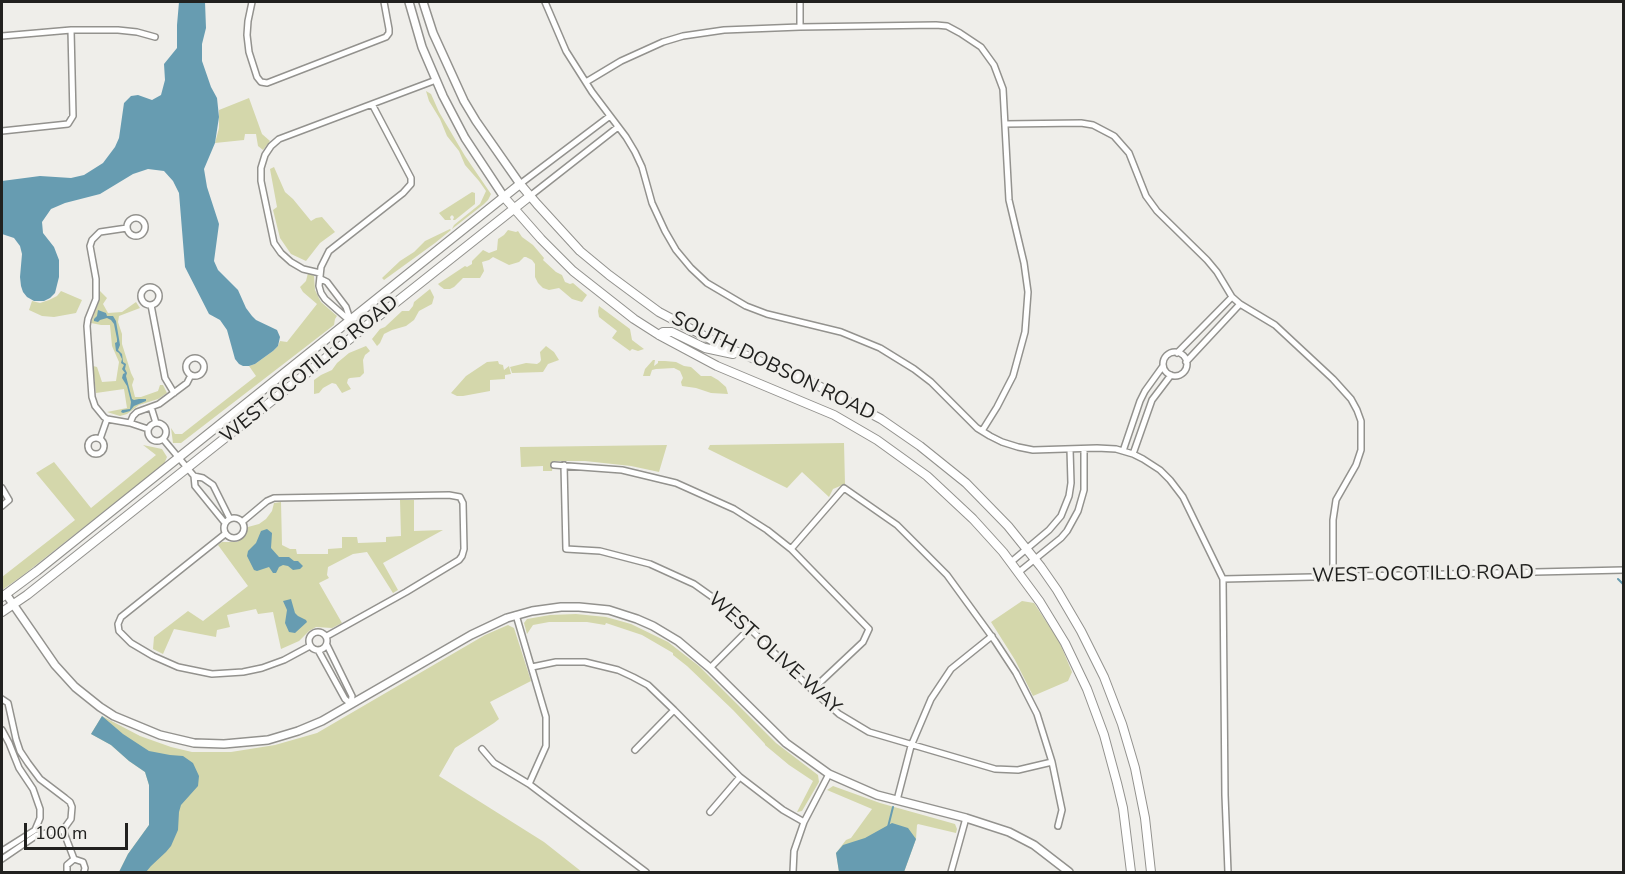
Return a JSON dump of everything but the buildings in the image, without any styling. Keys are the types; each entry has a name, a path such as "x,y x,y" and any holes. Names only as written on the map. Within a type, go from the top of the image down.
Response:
{"main road":[{"name":"SOUTH DOBSON ROAD","path":"520,184 580,251 659,312 746,356 836,394 881,419 921,446 966,483 1001,519 1057,591 1081,631 1112,697 1135,768 1145,818 1151,873"},
{"name":"WEST OCOTILLO ROAD","path":"4,595 179,458 520,184"},
{"name":"WEST OCOTILLO ROAD","path":"2,612 530,196"},
{"name":"SOUTH DOBSON ROAD","path":"504,197 573,271 614,304 659,335 717,366 834,415 877,440 927,476 973,519 1011,561 1040,602 1065,643 1097,713 1123,808 1131,873"},
{"path":"659,335 663,332 672,332 705,348 746,356"}],"street":[{"path":"252,2 247,35 257,77 261,82 273,81 382,39 389,33 384,2"},
{"name":"SOUTH DOBSON ROAD","path":"409,2 422,47 436,80 465,138 504,197"},
{"name":"SOUTH DOBSON ROAD","path":"423,2 436,41 464,101 520,184"},
{"path":"545,2 566,51 635,152 642,167 652,203 665,231 676,250 707,283 727,296 757,310 842,332 880,348 931,382 990,436 1033,450 1109,448 1123,451 1133,454 1160,470 1170,480 1183,497 1223,579 1228,873"},
{"path":"800,2 800,27"},
{"path":"586,82 621,61 663,42 683,36 724,30 936,25 947,26 981,47 997,71 1003,89 1007,184 1028,292 1022,348 1013,376 982,431"},
{"path":"2,36 71,30 118,30 155,37"},
{"path":"2,131 68,124 74,116 71,30"},
{"path":"350,321 346,307 327,282 320,276 291,262 274,243 261,180 265,155 279,139 436,80"},
{"path":"358,332 350,321 325,299 319,286 324,259 329,251 403,193 411,184 411,178 372,104"},
{"name":"WEST OCOTILLO ROAD","path":"520,184 610,116"},
{"path":"1005,124 1081,123 1093,125 1114,136 1129,153 1146,196 1157,212 1208,260 1232,297 1275,325 1343,390 1357,410 1362,428 1361,450 1356,465 1336,500 1333,519 1333,577"},
{"name":"WEST OCOTILLO ROAD","path":"530,196 618,127"},
{"path":"127,228 100,232 90,246 96,285 96,299 87,326 92,397 95,406 107,419 148,429"},
{"path":"325,299 334,291"},
{"path":"1177,353 1232,297"},
{"path":"1163,366 1171,375 1183,372 1186,362 1240,304"},
{"path":"151,305 165,378 174,393"},
{"path":"1123,451 1140,400 1163,366 1166,356 1173,352 1177,353 1183,356 1186,362"},
{"path":"130,423 137,412 159,404 187,383 191,375"},
{"path":"1133,454 1152,400 1171,375"},
{"path":"151,407 156,423"},
{"path":"100,439 107,419"},
{"path":"161,424 165,429 163,439 151,440 148,429 151,425 161,424"},
{"path":"163,439 194,476 195,486 225,524"},
{"path":"1011,561 1049,530 1061,516 1066,506 1071,483 1070,449"},
{"path":"1019,572 1068,530 1078,511 1084,490 1084,449"},
{"path":"555,465 622,470 676,483 734,509 791,549 869,629 863,642 812,690"},
{"name":"WEST OLIVE WAY","path":"564,465 567,549 600,551 650,564 694,584 732,611 839,714 869,732 994,769 1018,770 1052,762"},
{"path":"194,476 203,478 213,485 230,519"},
{"path":"2,488 9,500 2,506"},
{"path":"791,549 844,488 897,525 947,575 992,636 1016,674 1036,714 1052,762 1062,810 1058,825"},
{"path":"242,522 274,498 449,495 460,497 463,503 464,549 459,560 327,636"},
{"path":"230,519 242,522 244,531 240,537 231,538 225,534 225,524 230,519"},
{"path":"225,534 120,617 119,631 131,643 153,656 178,667 212,674 261,668 284,660 310,646"},
{"name":"WEST OCOTILLO ROAD","path":"1223,579 1623,570"},
{"path":"4,595 45,653 75,687 114,716 160,735 208,744 254,742 298,731 322,721 471,635 516,615 561,607 594,608 623,614 666,633 690,650 786,743 830,774 864,790 966,818 1022,838 1069,873"},
{"path":"516,615 546,717 546,746 530,784"},
{"path":"710,668 749,629"},
{"path":"310,646 310,637 314,633 322,632 327,636"},
{"path":"327,636 327,645 352,696 351,704"},
{"path":"897,800 911,746 931,699 951,669 992,636"},
{"path":"310,646 318,650 324,649 327,645"},
{"path":"318,650 345,699 351,704"},
{"path":"532,667 556,662 585,662 618,670 633,677 648,686 675,710 740,777 783,810 804,822"},
{"path":"2,699 8,703 20,751 40,779 70,802 72,807 71,819 63,830 37,834 2,859"},
{"path":"635,750 675,710"},
{"path":"2,730 19,768 33,789 40,809 40,818 35,830 2,851"},
{"path":"482,749 494,763 530,784 646,873"},
{"path":"793,873 794,851 804,822 830,774"},
{"path":"710,812 740,777"},
{"path":"951,873 966,818"},
{"path":"63,830 74,859"},
{"path":"67,873 67,865 74,859"},
{"path":"74,859 83,862 84,873"}],"green space":[{"path":"426,91 431,94 465,156 491,194 484,204 452,229 480,204 486,191 465,165 459,151 447,136"},
{"path":"249,98 262,134 270,141 263,150 258,146 256,134 245,134 244,140 215,143 219,128 219,110"},
{"path":"274,167 285,192 311,221 322,217 335,232 320,243 306,261 291,254 280,238 273,210 277,207 270,169"},
{"path":"472,192 475,193 475,204 455,220 452,215 451,220 445,220 439,213"},
{"path":"450,229 435,243 384,280 382,278 425,241"},
{"path":"508,230 518,231 533,245 544,258 543,260 562,275 565,282 573,283 587,295 582,302 572,299 559,288 549,290 543,288 535,277 535,264 526,257 509,265 493,257 482,262 484,271 480,278 463,278 450,289 444,289 438,284 465,266 472,264 472,261 483,250 489,253 497,250 498,239"},
{"path":"308,273 314,276 315,290 321,302 337,316 334,325 181,443 173,443 171,428 175,434 182,434 256,376 249,366 273,351 280,341 287,342 317,304 300,287 306,281"},
{"path":"430,289 434,297 432,304 419,311 414,320 406,326 384,334 377,346 372,339 380,329 402,311 409,311 414,302"},
{"path":"61,291 82,300 76,313 54,317 42,316 29,310 32,301 40,303 49,300"},
{"path":"100,291 107,298 103,304 108,313 122,312 136,302 140,308 119,316 118,322 122,344 134,379 132,385 135,397 158,391 160,385 163,385 167,393 120,416 107,412 127,408 124,389 96,393 93,366 97,367 102,382 116,381 119,362 112,346 110,325 91,323"},
{"path":"599,306 630,329 632,340 644,349 630,351 612,338 617,331 599,317"},
{"path":"366,346 370,351 363,360 364,373 360,377 348,379 347,383 351,389 342,393 336,384 332,383 314,394 314,380 332,370 349,353"},
{"path":"546,346 559,360 548,364 543,372 512,373 510,367 540,362 540,352"},
{"path":"655,360 654,366 658,361 676,362 691,367 701,376 711,376 726,387 728,394 711,393 682,386 683,378 680,371 674,368 652,370 650,376 643,376 645,369"},
{"path":"498,361 503,365 504,370 509,366 511,374 505,375 505,379 490,380 490,391 463,396 451,393 466,376 487,362"},
{"path":"844,443 845,484 833,489 829,497 802,472 787,488 708,449 710,445"},
{"path":"143,445 162,449 167,457 164,464 2,590 2,577 75,520 36,473 54,462 91,508 156,455"},
{"path":"667,445 659,472 631,466 585,461 553,461 552,471 543,471 543,466 521,467 520,447"},
{"path":"400,500 414,500 414,531 443,530 383,563 398,590 393,593 367,552 353,554 328,567 329,578 319,583 342,623 332,628 316,627 299,641 281,649 273,612 258,614 256,609 227,615 230,627 217,630 216,637 174,629 163,654 153,649 154,637 188,611 203,621 248,586 218,545 222,542 237,542 242,539 248,527 266,519 274,503 281,502 282,545 296,549 297,554 328,554 328,549 342,548 342,537 357,537 358,543 386,542 386,537 401,536"},
{"path":"1022,601 1034,603 1059,641 1072,672 1068,681 1033,696 1015,660 991,622"},
{"path":"576,614 606,617 631,624 668,642 699,666 776,743 818,775 819,782 802,811 797,812 813,781 765,745 733,710 673,653 642,635 606,623 605,625 587,622 549,622 533,625 527,634 524,623 527,619"},
{"path":"508,625 514,628 531,681 490,702 499,719 455,748 439,776 544,842 582,872 119,872 128,854 149,825 149,785 145,772 111,745 91,734 102,716 140,736 192,752 231,752 275,745 317,733 485,635"},
{"path":"833,786 880,803 955,824 956,833 918,824 916,839 904,872 839,872 836,853 846,840 851,838 872,809 827,790"}],"water":[{"path":"179,2 205,2 206,28 202,44 202,61 217,98 219,117 215,143 204,169 207,187 219,224 214,261 218,270 238,290 252,316 277,330 280,337 278,346 273,351 249,366 239,364 235,359 227,330 220,320 209,314 185,267 179,193 173,181 164,171 148,169 133,174 100,194 51,209 42,222 43,233 54,247 59,260 59,277 55,293 44,301 34,301 23,292 20,277 22,254 20,246 14,238 2,234 2,181 40,176 71,178 84,175 103,163 115,147 119,138 124,103 131,96 138,95 152,100 161,95 165,80 164,64 177,48"},
{"path":"98,310 106,313 107,316 113,316 116,321 120,345 118,350 126,364 126,376 132,399 146,399 130,411 123,413 122,410 130,409 131,402 127,386 122,378 125,373 122,369 124,365 116,351 117,339 114,324 107,318 98,322 94,321"},
{"path":"267,529 272,533 271,548 279,557 289,557 298,561 303,566 300,569 293,570 283,565 276,573 273,573 269,567 254,570 247,556 248,551 256,543 261,531"},
{"path":"291,599 295,613 307,622 295,633 289,632 285,623 287,610 283,601"},
{"path":"102,716 123,734 149,751 183,756 193,763 199,776 198,786 181,805 178,830 171,846 146,872 119,872 128,854 149,825 149,785 145,772 111,745 91,734"},
{"path":"892,823 908,828 916,839 904,872 839,872 836,853 843,845 865,838"}],"waterway":[{"path":"1618,579 1624,585"},
{"path":"888,827 893,807"}]}
